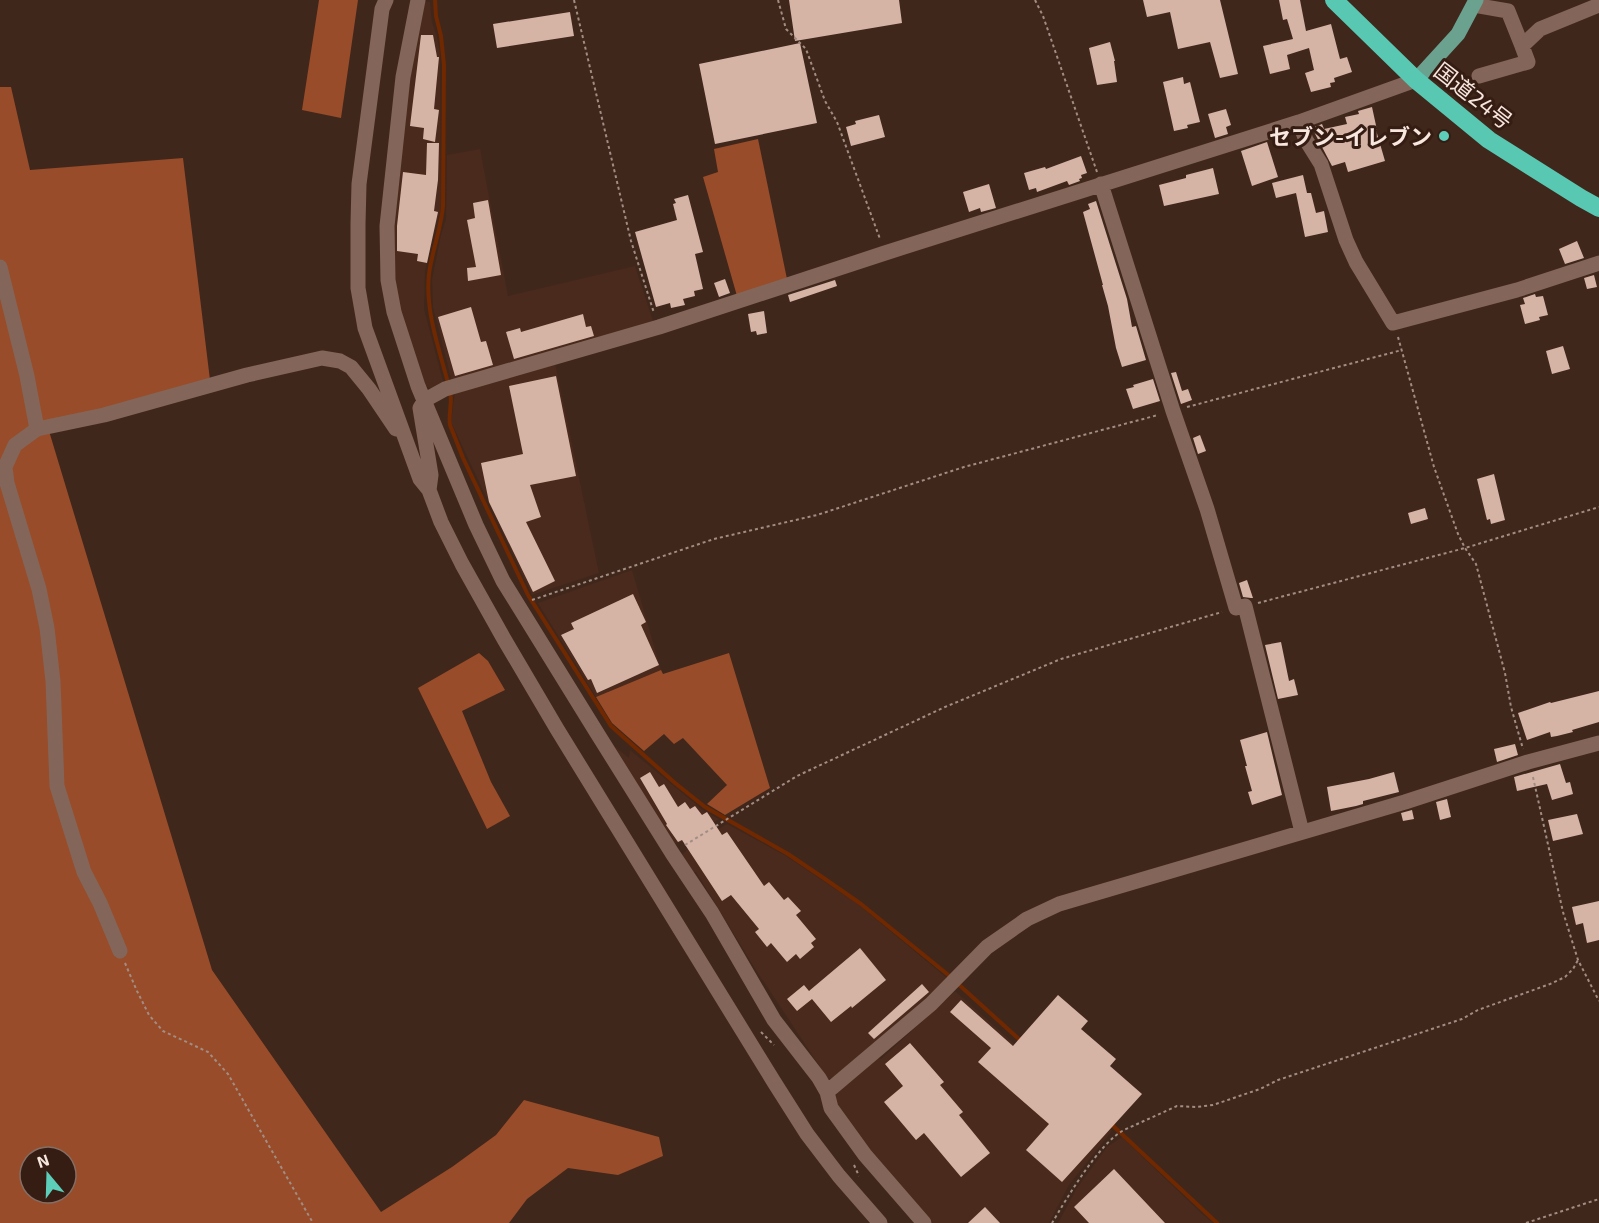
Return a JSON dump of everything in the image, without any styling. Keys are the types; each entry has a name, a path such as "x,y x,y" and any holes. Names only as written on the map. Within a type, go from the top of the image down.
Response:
{"highway":[{"name":"国道24号","path":"1334,0 1416,80 1489,140 1599,208"}],"main road":[{"path":"1416,80 1458,34 1475,2"}],"street":[{"path":"386,0 382,9 359,184 357,265 365,328 420,478 429,490 441,522 478,595 557,729 724,1001 807,1134 839,1176 880,1223"},
{"path":"418,0 403,77 387,226 388,280 396,321 418,386 476,525 503,581 672,853 712,913 774,1020 819,1077 827,1092 831,1108 865,1155 924,1223"},
{"path":"1475,2 1508,11 1528,62 1479,76"},
{"path":"1521,46 1540,29 1599,5"},
{"path":"429,490 431,475 420,408 425,400 450,387 659,327 1299,122 1416,80"},
{"path":"1299,122 1306,140 1321,164 1346,240 1356,262 1393,323 1518,290 1599,263"},
{"path":"1101,184 1173,411 1241,607 1302,832"},
{"path":"0,267 27,376 37,429"},
{"path":"120,951 84,872 57,786 53,681 47,628 39,589 7,483 5,467 15,445 37,429 104,416 247,375 328,358 340,361 351,368 369,389 395,429 407,440"},
{"path":"827,1092 931,1004 987,947 1028,919 1059,904 1528,762 1599,743"}],"path":[{"path":"574,0 631,241 659,327"},
{"path":"778,0 786,29 806,49 825,101 837,122 885,253"},
{"path":"1035,0 1043,16 1101,184"},
{"path":"1393,323 1434,467 1458,534 1476,564 1505,673 1520,742 1531,766 1563,912 1578,960 1599,1001"},
{"path":"535,598 714,538 817,515 964,467 1402,350"},
{"path":"672,853 797,776 945,707 1061,659 1241,607 1465,548 1599,507"},
{"path":"120,951 149,1015 163,1031 208,1052 228,1074 314,1223"},
{"path":"1052,1223 1068,1196 1104,1146 1117,1133 1177,1106 1214,1105 1260,1089 1278,1080 1462,1019 1478,1010 1565,977 1578,960"},
{"path":"1526,1223 1599,1199"}],"shaded area":[{"path":"319,0 358,0 341,118 302,110"},
{"path":"424,1 430,2 432,22 440,54 441,206 425,271 424,309 444,385 431,389 423,384 398,308 394,282 392,232 409,78"},
{"path":"0,87 11,87 30,170 183,158 210,380 49,431 212,970 381,1212 452,1167 496,1135 524,1100 659,1137 663,1156 618,1175 568,1168 527,1199 509,1223 0,1223"},
{"path":"758,139 787,279 737,296 703,177 718,172 714,149"},
{"path":"480,149 508,296 635,266 654,324 452,382 433,307 432,280 446,219 447,155"},
{"path":"555,363 599,573 532,595 452,424 452,414 455,392"},
{"path":"632,570 661,670 596,697 538,603"},
{"path":"479,653 488,661 505,690 462,711 491,782 510,816 487,829 418,688"},
{"path":"729,653 770,788 725,815 707,804 727,785 683,738 674,744 664,734 644,751 612,723 596,697 661,670 663,674"},
{"path":"614,746 629,758 630,750 704,811 719,819 682,842 673,844"},
{"path":"727,824 786,856 859,905 948,979 836,1078 828,1079 754,967 696,872 691,873 681,855 698,841"},
{"path":"955,991 1112,1131 1069,1185 1049,1223 933,1223 872,1156 836,1107 835,1099 838,1091 877,1057 881,1059"},
{"path":"1122,1137 1213,1223 1058,1223 1077,1188 1107,1147"}],"building":[{"path":"789,0 899,0 902,23 795,41"},
{"path":"1143,0 1220,0 1238,74 1220,78 1210,42 1178,49 1170,12 1147,17"},
{"path":"1279,0 1300,0 1306,31 1331,24 1340,59 1347,57 1352,72 1334,78 1335,82 1330,83 1331,87 1311,92 1305,73 1314,70 1309,48 1287,55 1290,69 1270,74 1263,46 1293,39 1287,19 1283,20"},
{"path":"570,12 574,36 497,48 493,24"},
{"path":"421,35 433,35 437,57 439,57 434,109 439,110 435,142 423,139 424,128 410,126"},
{"path":"1110,42 1117,82 1097,85 1089,48"},
{"path":"800,43 817,123 715,144 699,64"},
{"path":"1183,77 1184,84 1190,82 1200,122 1174,131 1163,82"},
{"path":"1372,107 1385,161 1348,172 1345,162 1332,166 1312,128 1322,124 1324,129 1347,124 1345,117 1359,114 1358,111"},
{"path":"1226,109 1231,125 1226,127 1228,134 1215,138 1208,114"},
{"path":"879,115 885,137 851,146 846,127 856,124 855,121"},
{"path":"1267,142 1278,177 1252,186 1241,151"},
{"path":"427,143 439,143 434,211 438,212 427,263 417,261 418,254 397,251 397,226 403,172 426,175"},
{"path":"1081,156 1087,173 1081,175 1080,181 1069,185 1067,181 1037,192 1036,188 1029,190 1024,173 1045,167 1046,169"},
{"path":"1213,168 1219,194 1164,206 1159,185"},
{"path":"1303,175 1307,193 1311,193 1316,213 1324,211 1328,232 1305,237 1296,193 1276,198 1272,183"},
{"path":"989,184 996,208 981,212 980,208 969,212 963,192"},
{"path":"688,195 703,252 695,254 703,289 694,291 695,296 683,299 685,305 671,308 670,303 656,307 635,232 677,220 674,199"},
{"path":"488,200 501,275 468,281 467,268 476,267 467,220 475,218 473,203"},
{"path":"1096,201 1127,299 1132,327 1136,326 1146,360 1122,367 1083,212 1090,209 1088,204"},
{"path":"1577,241 1584,258 1565,264 1559,249"},
{"path":"1594,275 1597,287 1587,289 1584,278"},
{"path":"725,279 730,293 719,297 714,283"},
{"path":"835,280 837,286 790,302 788,295"},
{"path":"1535,294 1536,297 1543,296 1548,315 1525,324 1520,305 1525,304 1523,298"},
{"path":"471,307 481,342 486,341 493,365 455,376 438,317"},
{"path":"764,311 767,333 757,335 756,331 751,332 748,314"},
{"path":"583,314 586,327 591,326 594,336 514,359 506,332 520,328 521,332"},
{"path":"1563,346 1570,369 1552,374 1546,351"},
{"path":"1176,372 1182,391 1188,389 1192,400 1181,404 1171,373"},
{"path":"556,376 576,476 530,485 541,517 526,522 555,581 533,592 489,502 481,463 523,454 509,386"},
{"path":"1153,379 1160,401 1133,409 1126,389"},
{"path":"1200,435 1206,451 1198,454 1193,438"},
{"path":"1494,474 1505,520 1491,524 1490,519 1487,520 1477,479"},
{"path":"1425,508 1428,519 1411,524 1408,513"},
{"path":"1247,580 1253,598 1243,597 1239,583"},
{"path":"633,594 646,622 641,625 659,665 597,693 591,679 588,680 561,635 574,629 571,623"},
{"path":"1281,642 1289,681 1294,679 1298,695 1278,699 1265,645"},
{"path":"1599,691 1599,722 1557,736 1551,737 1550,732 1527,740 1518,713 1550,702"},
{"path":"1267,732 1282,795 1252,805 1248,792 1252,791 1240,740"},
{"path":"1515,744 1518,755 1497,762 1494,749"},
{"path":"1560,764 1566,783 1570,782 1573,794 1552,800 1547,784 1517,791 1514,777"},
{"path":"650,772 659,787 664,784 678,807 685,802 690,809 695,806 702,815 707,812 722,835 727,832 764,886 769,882 784,900 788,897 801,911 796,915 816,939 811,943 814,947 800,959 796,954 787,962 771,943 767,947 755,932 759,929 731,895 722,901 682,840 678,842 666,825 640,778"},
{"path":"1394,772 1399,792 1363,801 1363,804 1356,806 1331,811 1327,787"},
{"path":"1447,799 1451,817 1440,820 1436,802"},
{"path":"1412,810 1414,819 1403,821 1401,813"},
{"path":"1577,814 1583,834 1553,841 1548,820"},
{"path":"1599,901 1599,940 1587,943 1583,923 1576,925 1572,907"},
{"path":"860,948 886,980 831,1022 812,999 797,1011 787,999 804,985 809,991"},
{"path":"922,984 929,992 874,1039 868,1033"},
{"path":"1058,995 1088,1021 1081,1029 1116,1059 1110,1066 1142,1094 1062,1182 1026,1150 1049,1124 978,1062 991,1048 950,1012 961,1000 1013,1046"},
{"path":"910,1043 944,1082 940,1085 963,1112 959,1115 990,1153 961,1177 924,1133 916,1140 884,1102 903,1086 885,1064"},
{"path":"1114,1169 1165,1223 1089,1223 1074,1207"},
{"path":"985,1207 1000,1223 968,1223"}],"waterway":[{"path":"435,0 444,65 443,206 430,265 428,288 434,329 448,383"},
{"path":"450,391 450,425 463,458 528,595 611,726 705,807 788,854 825,879 861,904 952,978"},
{"path":"957,983 1021,1041"},
{"path":"1110,1123 1217,1223"}],"place":[{"name":"セブン-イレブン","path":"1444,136"}]}
